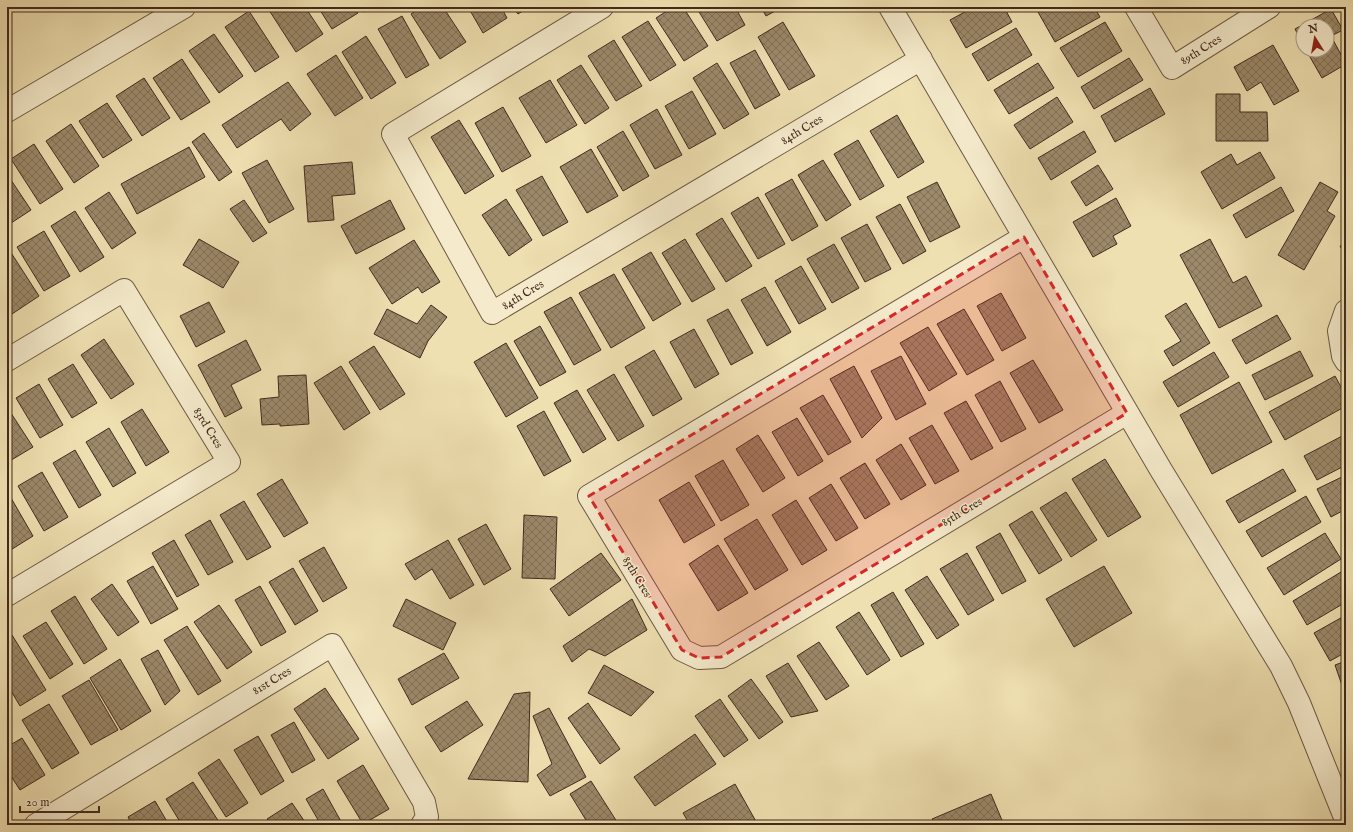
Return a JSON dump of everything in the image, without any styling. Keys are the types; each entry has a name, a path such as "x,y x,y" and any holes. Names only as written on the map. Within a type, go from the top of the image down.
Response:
{"street":[{"path":"7,111 184,7"},
{"name":"84th Cres","path":"602,7 393,134 492,313 921,60"},
{"path":"890,7 1161,470 1281,666 1299,703 1346,820"},
{"name":"89th Cres","path":"1136,7 1172,68 1269,7"},
{"name":"85th Cres","path":"1024,237 589,496 682,650 699,658 721,657 1128,413"},
{"name":"83rd Cres","path":"7,360 124,290 229,462 7,595"},
{"path":"1346,311 1339,331 1343,356 1346,361"},
{"name":"81st Cres","path":"36,825 332,645 424,802 427,817 422,825"}],"highlighted area":[{"path":"1024,237 1127,413 721,657 699,658 682,650 589,496"}],"building":[{"path":"267,7 305,7 323,34 296,52"},
{"path":"318,7 354,7 358,13 332,29"},
{"path":"361,7 373,7 364,12"},
{"path":"421,7 443,7 466,42 440,59 411,14"},
{"path":"468,7 501,7 507,18 483,33"},
{"path":"513,7 529,7 518,14"},
{"path":"673,7 683,7 708,46 684,61 656,18"},
{"path":"696,7 735,7 745,25 717,41"},
{"path":"761,7 778,7 779,9 766,16"},
{"path":"940,7 952,7 943,12"},
{"path":"974,7 1004,7 1012,22 966,48 950,20"},
{"path":"1048,7 1094,7 1100,17 1055,42 1038,12"},
{"path":"1331,9 1343,30 1335,34 1335,18 1315,18"},
{"path":"249,11 279,57 255,72 225,27"},
{"path":"402,16 429,65 406,78 378,29"},
{"path":"648,21 676,65 650,81 622,37"},
{"path":"783,22 815,76 789,90 758,37"},
{"path":"1105,22 1122,51 1078,77 1060,48"},
{"path":"1016,28 1032,55 988,81 972,54"},
{"path":"214,34 243,76 219,93 189,51"},
{"path":"366,36 396,83 371,99 342,52"},
{"path":"614,40 642,86 616,101 588,56"},
{"path":"1335,43 1346,64 1322,78 1311,58 1335,58"},
{"path":"1273,45 1299,91 1274,105 1261,82 1247,91 1234,67"},
{"path":"755,50 780,95 755,109 730,63"},
{"path":"336,55 363,98 335,116 307,74"},
{"path":"1129,58 1143,80 1094,109 1081,87"},
{"path":"182,59 210,102 181,120 153,78"},
{"path":"717,63 749,114 724,129 693,78"},
{"path":"1038,63 1054,88 1009,114 994,90"},
{"path":"581,65 609,108 585,124 557,80"},
{"path":"144,78 170,118 142,136 116,96"},
{"path":"550,80 577,125 546,143 519,98"},
{"path":"288,82 311,114 290,131 281,119 237,148 222,125"},
{"path":"1150,88 1165,114 1115,142 1101,116"},
{"path":"692,91 716,134 689,149 665,106"},
{"path":"1216,94 1240,94 1240,112 1267,112 1268,141 1216,141"},
{"path":"1057,97 1073,122 1030,149 1014,125"},
{"path":"107,103 132,140 103,158 79,121"},
{"path":"503,107 531,156 502,172 475,123"},
{"path":"657,109 682,155 655,169 630,125"},
{"path":"897,115 924,162 898,178 870,131"},
{"path":"459,120 494,176 465,194 431,137"},
{"path":"71,124 99,166 74,183 46,141"},
{"path":"623,131 649,176 623,191 597,147"},
{"path":"1084,131 1096,152 1051,180 1038,158"},
{"path":"204,133 232,172 219,181 192,142"},
{"path":"858,140 884,186 860,200 834,154"},
{"path":"34,144 63,189 40,204 11,159"},
{"path":"189,147 205,177 137,214 121,184"},
{"path":"591,149 618,196 587,213 560,167"},
{"path":"1260,152 1275,178 1222,209 1201,172 1231,154 1237,165"},
{"path":"267,160 294,209 269,223 242,173"},
{"path":"823,160 851,205 826,221 798,175"},
{"path":"352,162 355,194 332,196 334,220 308,222 304,166"},
{"path":"1098,165 1113,189 1086,206 1071,182"},
{"path":"7,174 31,210 8,225 7,223"},
{"path":"542,176 568,222 543,236 516,190"},
{"path":"792,179 818,226 792,241 765,194"},
{"path":"937,182 960,227 930,242 907,197"},
{"path":"1320,182 1338,192 1327,211 1335,216 1304,270 1278,255"},
{"path":"1281,187 1294,211 1246,238 1233,215"},
{"path":"109,192 136,233 112,249 85,208"},
{"path":"758,197 785,244 758,259 731,213"},
{"path":"1116,198 1131,226 1113,236 1117,244 1093,257 1073,222"},
{"path":"506,199 532,240 509,256 482,215"},
{"path":"244,200 267,233 253,242 230,209"},
{"path":"390,200 405,229 356,254 341,226"},
{"path":"900,204 926,251 903,264 876,217"},
{"path":"75,211 104,257 80,272 51,226"},
{"path":"722,218 752,266 726,282 696,234"},
{"path":"1346,218 1346,230 1341,221"},
{"path":"867,224 891,269 865,282 841,238"},
{"path":"44,231 70,276 44,291 17,247"},
{"path":"199,239 239,262 223,288 183,265"},
{"path":"685,239 715,289 692,302 662,253"},
{"path":"1210,239 1233,283 1246,276 1262,306 1219,328 1180,255"},
{"path":"414,240 440,282 422,293 418,287 392,304 369,268"},
{"path":"1346,243 1346,256 1340,246"},
{"path":"834,244 859,288 832,303 807,259"},
{"path":"8,248 39,296 12,314 7,306"},
{"path":"651,252 681,304 653,321 622,269"},
{"path":"801,266 826,309 799,324 775,281"},
{"path":"614,274 645,328 611,348 579,293"},
{"path":"765,287 791,332 767,346 741,300"},
{"path":"1001,293 1026,338 1002,351 977,306"},
{"path":"571,297 601,350 574,365 544,312"},
{"path":"209,302 225,332 196,347 180,316"},
{"path":"1186,303 1210,343 1173,366 1164,351 1181,341 1165,316"},
{"path":"431,305 447,317 428,341 420,358 374,334 387,309 417,324"},
{"path":"728,309 753,353 731,365 707,320"},
{"path":"964,309 994,360 967,375 937,324"},
{"path":"1277,315 1291,339 1246,364 1232,340"},
{"path":"540,326 566,372 540,386 514,341"},
{"path":"928,327 957,374 929,391 900,343"},
{"path":"694,329 719,374 695,388 670,342"},
{"path":"104,339 134,384 111,399 81,355"},
{"path":"246,340 261,370 231,385 242,408 225,417 198,365"},
{"path":"506,343 538,398 506,417 474,362"},
{"path":"374,346 405,394 380,410 349,362"},
{"path":"654,350 682,399 653,416 625,367"},
{"path":"1300,351 1313,376 1265,400 1252,375"},
{"path":"1214,352 1229,377 1178,407 1163,382"},
{"path":"901,356 926,404 896,420 871,371"},
{"path":"1033,360 1063,410 1039,423 1010,373"},
{"path":"73,364 97,403 72,418 48,379"},
{"path":"341,366 370,413 344,430 314,383"},
{"path":"854,366 882,418 862,438 830,379"},
{"path":"614,374 644,426 618,441 587,390"},
{"path":"306,375 309,424 280,426 280,424 262,425 260,399 279,397 278,376"},
{"path":"1335,376 1346,396 1346,406 1285,440 1269,412"},
{"path":"1000,381 1026,429 1001,442 975,395"},
{"path":"1239,382 1272,442 1212,474 1180,415"},
{"path":"39,384 63,425 40,438 16,398"},
{"path":"577,390 606,439 583,453 554,403"},
{"path":"823,395 851,442 828,455 800,408"},
{"path":"966,401 993,448 971,460 944,413"},
{"path":"7,407 33,447 8,462 7,461"},
{"path":"142,409 169,452 146,466 121,422"},
{"path":"544,411 571,461 544,476 517,426"},
{"path":"797,418 823,461 798,476 772,432"},
{"path":"932,425 959,471 935,484 909,438"},
{"path":"109,428 136,473 113,487 86,442"},
{"path":"1346,434 1346,465 1317,480 1304,456"},
{"path":"758,435 785,478 763,492 736,449"},
{"path":"901,444 926,485 901,500 876,460"},
{"path":"75,450 101,495 79,508 53,463"},
{"path":"1105,459 1141,517 1108,537 1072,479"},
{"path":"723,460 749,505 721,521 695,476"},
{"path":"865,463 890,504 865,519 840,478"},
{"path":"1283,469 1296,491 1239,523 1226,501"},
{"path":"42,472 68,517 44,531 18,486"},
{"path":"1346,475 1346,509 1331,517 1317,489"},
{"path":"282,479 308,523 284,537 257,494"},
{"path":"689,482 715,525 684,543 659,500"},
{"path":"831,484 858,528 836,541 809,498"},
{"path":"7,491 33,536 9,551 7,548"},
{"path":"1066,492 1097,540 1071,557 1040,508"},
{"path":"1306,496 1321,522 1262,557 1246,531"},
{"path":"796,500 827,550 802,565 772,515"},
{"path":"244,501 271,547 247,560 220,515"},
{"path":"1032,511 1062,560 1039,574 1009,525"},
{"path":"524,515 557,517 555,579 522,578"},
{"path":"757,519 788,570 755,590 724,539"},
{"path":"210,520 233,562 208,575 185,535"},
{"path":"1346,521 1346,531 1342,523"},
{"path":"486,524 511,569 484,585 458,539"},
{"path":"1000,533 1026,581 1002,594 976,547"},
{"path":"1325,533 1341,559 1284,595 1267,568"},
{"path":"174,540 199,585 177,597 152,553"},
{"path":"448,540 474,585 450,599 432,569 415,580 405,564"},
{"path":"718,545 748,593 718,611 689,564"},
{"path":"324,547 347,588 323,602 299,561"},
{"path":"601,553 621,580 569,616 550,589"},
{"path":"967,553 994,600 968,615 940,569"},
{"path":"153,566 178,609 151,624 127,581"},
{"path":"1104,566 1132,613 1074,647 1046,599"},
{"path":"293,568 318,611 295,625 269,582"},
{"path":"1346,569 1346,602 1307,625 1293,601"},
{"path":"927,576 959,625 937,639 905,590"},
{"path":"112,584 139,622 118,636 91,599"},
{"path":"260,586 286,632 261,646 235,600"},
{"path":"893,592 924,644 901,657 871,605"},
{"path":"75,596 107,649 84,664 51,611"},
{"path":"406,599 456,623 443,650 393,626"},
{"path":"632,599 647,630 605,656 589,649 572,662 563,646"},
{"path":"219,605 252,652 227,669 194,622"},
{"path":"859,612 890,660 867,675 836,627"},
{"path":"1346,615 1346,652 1330,661 1314,633"},
{"path":"46,622 73,664 50,679 23,636"},
{"path":"187,626 221,681 198,695 164,640"},
{"path":"12,635 46,690 20,706 7,684 7,638"},
{"path":"819,642 849,686 826,700 797,656"},
{"path":"158,650 180,691 165,705 141,659"},
{"path":"444,653 459,678 412,705 398,679"},
{"path":"120,659 151,711 121,730 90,678"},
{"path":"1346,661 1346,697 1335,665"},
{"path":"788,663 818,711 791,717 766,676"},
{"path":"604,665 654,692 631,716 588,693"},
{"path":"751,679 783,722 759,739 728,696"},
{"path":"89,680 118,730 91,745 62,696"},
{"path":"325,688 359,739 328,759 294,709"},
{"path":"530,692 528,782 468,779 514,694"},
{"path":"720,699 748,740 724,757 695,716"},
{"path":"467,701 483,725 441,752 425,727"},
{"path":"588,703 620,749 600,764 568,718"},
{"path":"49,704 79,753 52,769 22,720"},
{"path":"549,708 586,777 550,796 537,775 552,764 533,716"},
{"path":"294,722 315,760 292,773 271,735"},
{"path":"695,734 716,764 655,806 634,777"},
{"path":"258,736 284,781 261,795 234,750"},
{"path":"22,738 45,775 20,790 7,770 7,747"},
{"path":"219,759 248,803 226,817 198,773"},
{"path":"363,765 389,809 363,824 337,781"},
{"path":"591,781 619,825 589,825 570,794"},
{"path":"193,782 221,825 182,825 166,799"},
{"path":"735,784 758,825 690,825 683,813"},
{"path":"323,789 343,825 321,825 306,799"},
{"path":"991,794 1004,825 935,825 932,819"},
{"path":"155,801 169,825 132,825 128,817"},
{"path":"292,803 307,825 272,825 267,819"}]}
